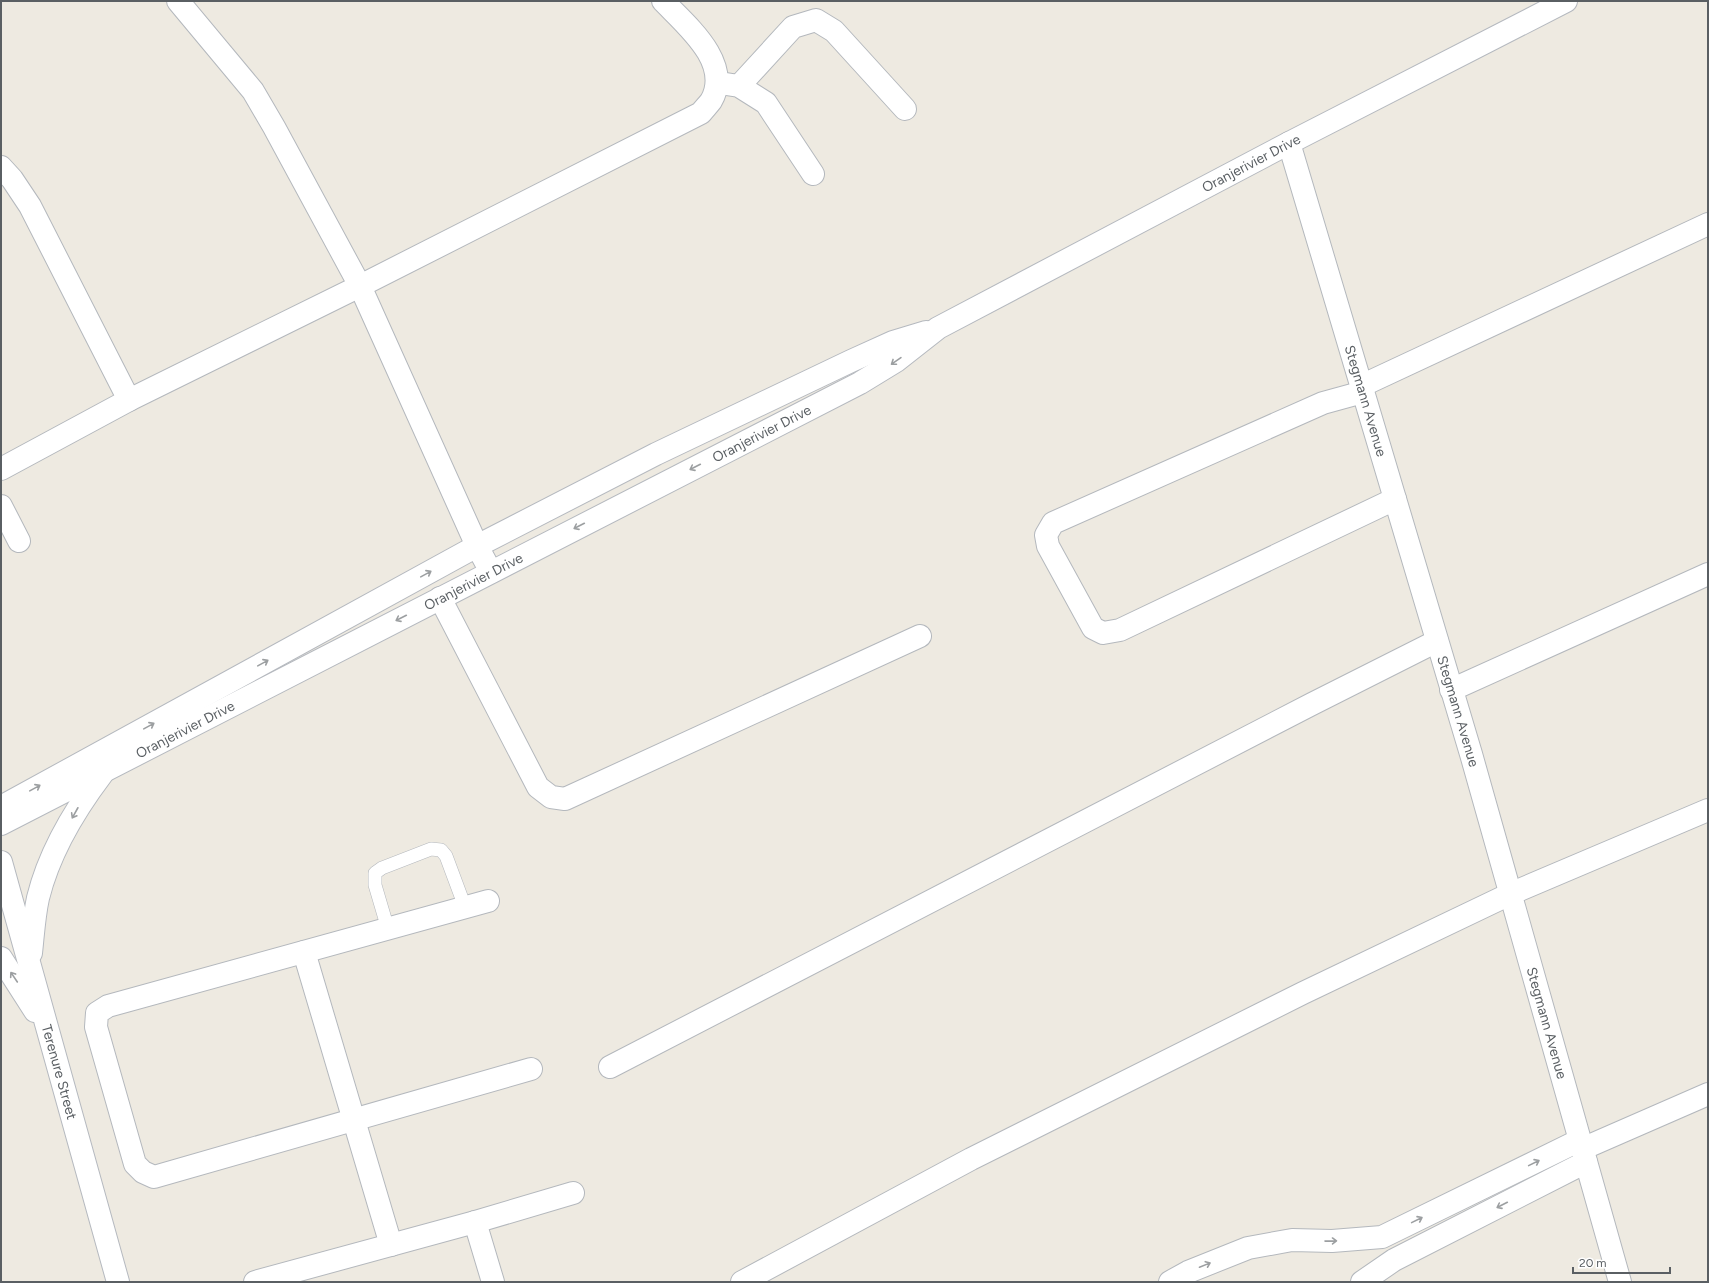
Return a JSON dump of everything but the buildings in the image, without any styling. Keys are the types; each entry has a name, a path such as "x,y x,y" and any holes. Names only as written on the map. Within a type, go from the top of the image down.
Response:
{"street":[{"path":"178,1 253,91 360,286 477,546 491,572"},
{"path":"1,468 129,400 360,286 701,113 711,101 717,82 712,59 701,40 663,1"},
{"name":"Oranjerivier Drive","path":"1,824 860,383 896,361 938,328 1289,143 1566,1"},
{"path":"739,86 793,27 816,20 834,31 905,109"},
{"path":"717,82 739,86 766,103 813,174"},
{"name":"Stegmann Avenue","path":"1289,143 1471,754 1620,1282"},
{"path":"1,167 12,179 30,206 129,400"},
{"path":"1395,499 1120,630 1103,633 1094,628 1048,546 1046,535 1053,523 1323,403 1362,389 1708,224"},
{"name":"Oranjerivier Drive","path":"1,807 477,546 656,454 805,382 893,342 938,328"},
{"path":"1,506 19,541"},
{"path":"1451,690 1708,574"},
{"path":"440,598 538,787 551,797 565,799 920,636"},
{"path":"610,1067 1305,708 1437,642"},
{"path":"30,966 33,929 38,898 50,864 80,803 105,770"},
{"path":"742,1282 978,1155 1303,993 1510,894 1708,810"},
{"name":"Terenure Street","path":"1,862 118,1282"},
{"path":"488,901 108,1006 97,1013 96,1027 135,1164 143,1172 154,1176 531,1069"},
{"path":"304,952 391,1245"},
{"path":"1,958 49,1034"},
{"path":"1170,1282 1188,1272 1248,1248 1292,1240 1332,1241 1382,1237 1708,1094"},
{"path":"1362,1282 1394,1260 1583,1150"},
{"path":"255,1282 475,1222 573,1193"},
{"path":"475,1222 494,1282"}],"lane":[{"path":"388,929 375,885 375,873 382,868 431,849 440,850 446,856 465,907"}]}
